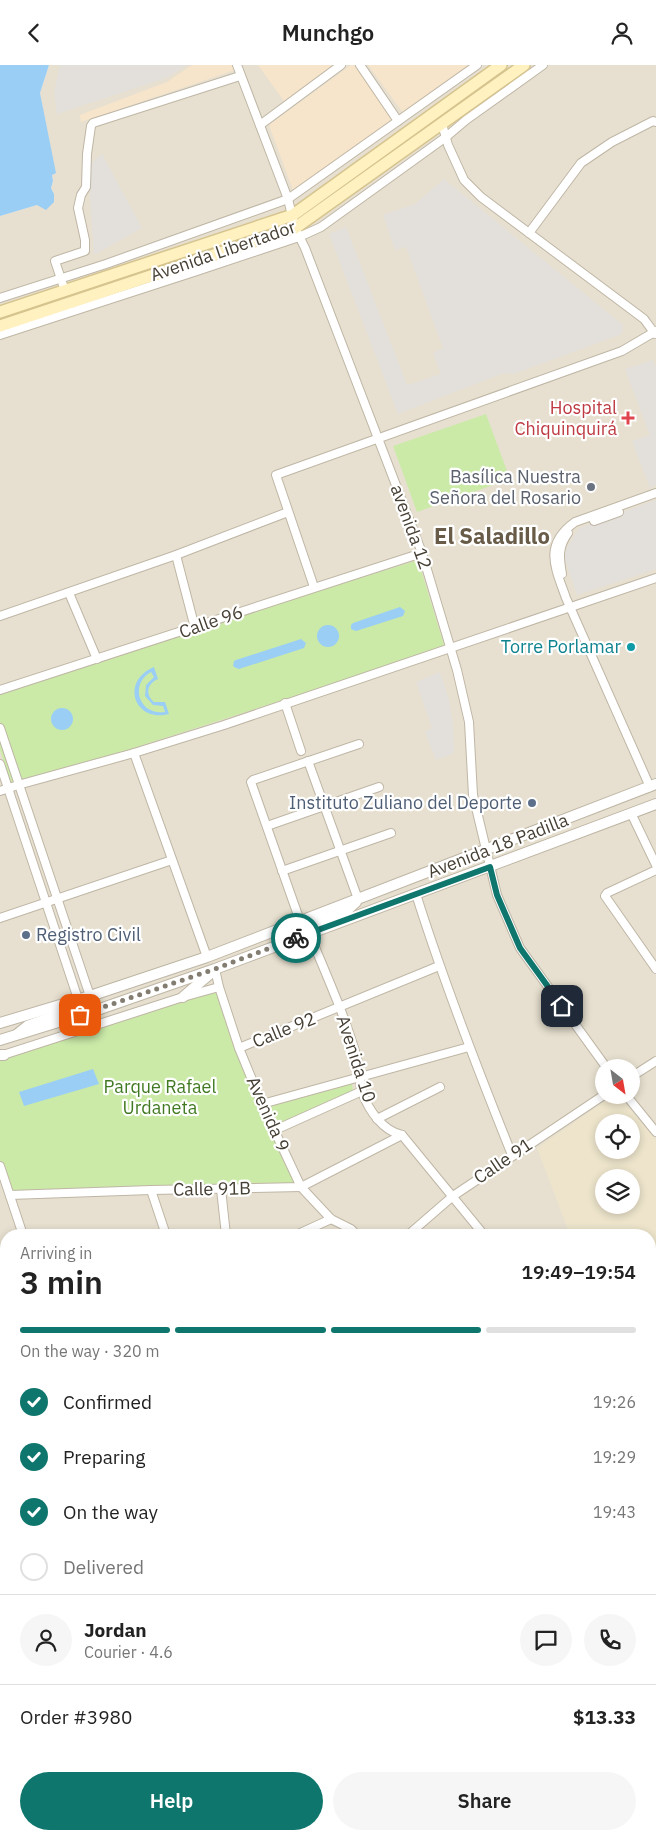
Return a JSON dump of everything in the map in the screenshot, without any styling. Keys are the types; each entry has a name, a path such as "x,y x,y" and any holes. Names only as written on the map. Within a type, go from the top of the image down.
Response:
{"main road":[{"name":"Avenida Libertador","path":"0,312 293,215 500,65"},
{"name":"Avenida Libertador","path":"0,326 297,232 524,65"}],"street":[{"name":"avenida 12","path":"237,65 288,199 297,232 422,553 457,670 469,722 473,795 490,867"},
{"path":"260,125 341,65"},
{"path":"360,65 398,121"},
{"path":"0,298 288,199 477,65"},
{"path":"0,335 297,232 321,227 543,65"},
{"path":"65,291 55,261 85,251 78,207 81,195 86,187 87,154 91,125 240,76"},
{"path":"529,233 581,163 612,141 654,121"},
{"path":"314,587 276,475 622,351 655,333 644,319 481,197 464,180 442,124"},
{"path":"653,786 570,607 557,574 553,554 556,543 563,531 574,523 656,493"},
{"path":"570,607 559,554 567,534 577,526 656,498"},
{"path":"0,616 176,555 288,512"},
{"name":"Calle 96","path":"0,690 422,553"},
{"path":"176,555 195,628"},
{"path":"0,791 224,725 656,578"},
{"path":"69,593 97,659"},
{"path":"285,703 301,751"},
{"path":"0,728 56,898 90,996 97,1010"},
{"path":"300,921 251,782 359,744"},
{"path":"134,753 208,957"},
{"path":"308,761 358,899 346,911 315,925 310,933"},
{"path":"0,763 78,999 71,1009 26,1025 13,1036"},
{"name":"Avenida 18 Padilla","path":"0,1023 208,957 653,786"},
{"path":"267,826 379,787"},
{"name":"Avenida 18 Padilla","path":"0,1040 97,1010 215,969 656,804"},
{"path":"631,813 656,865"},
{"path":"282,871 340,849 391,833"},
{"path":"0,918 172,860"},
{"path":"490,867 497,895 520,948 600,1059"},
{"path":"656,870 607,893 605,896 656,969"},
{"path":"416,894 439,966 512,1155"},
{"name":"Avenida 10","path":"310,933 358,1059 362,1091 378,1119 393,1133 402,1135 479,1229"},
{"name":"Calle 92","path":"239,1048 439,966"},
{"path":"183,997 215,969"},
{"name":"Avenida 9","path":"215,969 239,1048 262,1104 301,1187 331,1219 351,1229"},
{"path":"1,1055 219,987"},
{"path":"262,1104 469,1047"},
{"path":"640,1071 656,1061"},
{"path":"378,1119 440,1087"},
{"path":"275,1129 362,1091"},
{"name":"Calle 91","path":"415,1229 453,1196 595,1101"},
{"path":"633,1104 656,1132"},
{"name":"Calle 91B","path":"10,1195 301,1187 402,1135"},
{"path":"0,1166 21,1229"},
{"path":"221,1189 225,1229"},
{"path":"151,1190 164,1229"},
{"path":"309,1229 331,1219"}],"shaded area":[{"path":"49,65 656,65 656,1229 0,1229 0,216 37,205 54,194 51,188 52,175 55,172 40,93"},
{"path":"60,65 187,65 166,78 57,114 54,93"},
{"path":"192,65 233,65 235,70 81,122 80,115 167,82"},
{"path":"258,65 333,65 284,101"},
{"path":"351,65 354,65 393,120 294,193 269,125"},
{"path":"368,65 470,65 404,114"},
{"path":"102,154 142,228 94,255 88,166"},
{"path":"444,179 623,325 622,334 514,374 504,373 398,414 329,234 346,227 407,385 441,374 433,353 443,348 406,247 395,250 383,215 415,204"},
{"path":"653,360 656,367 656,485 650,488 632,441 650,435 625,369"},
{"path":"656,500 656,569 577,595 563,554 579,528"},
{"path":"440,672 449,699 453,725 454,753 436,760 425,732 432,728 416,682"},
{"path":"601,1104 626,1104 634,1114 595,1114 595,1159 640,1159 640,1121 656,1140 656,1229 568,1229 537,1148"}],"green space":[{"path":"486,414 510,479 417,512 393,446"},
{"path":"418,560 445,648 12,787 0,750 0,690"},
{"name":"Parque Rafael Urdaneta","path":"208,992 221,994 258,1104 303,1184 149,1186 12,1196 0,1160 0,1057"},
{"path":"352,1083 353,1091 279,1124 270,1106"}],"water":[{"path":"0,65 49,65 40,93 56,173 52,175 51,188 54,194 54,202 46,210 37,205 0,216"},
{"path":"400,607 405,611 403,616 356,631 351,629 353,623"},
{"path":"328,625 336,628 339,636 336,644 328,647 320,644 317,636 320,628"},
{"path":"301,639 306,643 304,648 239,669 233,666 236,660"},
{"path":"154,667 158,679 151,684 148,693 154,702 165,702 169,714 157,715 147,712 140,707 136,699 135,690 137,682 143,673","holes":["151,672 154,677 146,685 145,696 153,705 163,706 165,712 156,712 149,709 140,698 140,684 144,677"]},
{"path":"62,708 70,711 73,719 70,727 62,730 54,727 51,719 54,711"},
{"path":"93,1069 99,1084 24,1106 19,1092"}],"way so far":[{"path":"80,1015 215,969 296,938"}],"place":[{"name":"Hospital Chiquinquirá","path":"628,418"},
{"name":"Basílica Nuestra Señora del Rosario","path":"591,487"},
{"name":"Torre Porlamar","path":"631,647"},
{"name":"Instituto Zuliano del Deporte","path":"532,803"},
{"name":"Registro Civil","path":"26,935"}],"district":[{"name":"El Saladillo","path":"492,536"}],"route":[{"path":"296,938 490,867 497,895 520,948 562,1006"}]}
